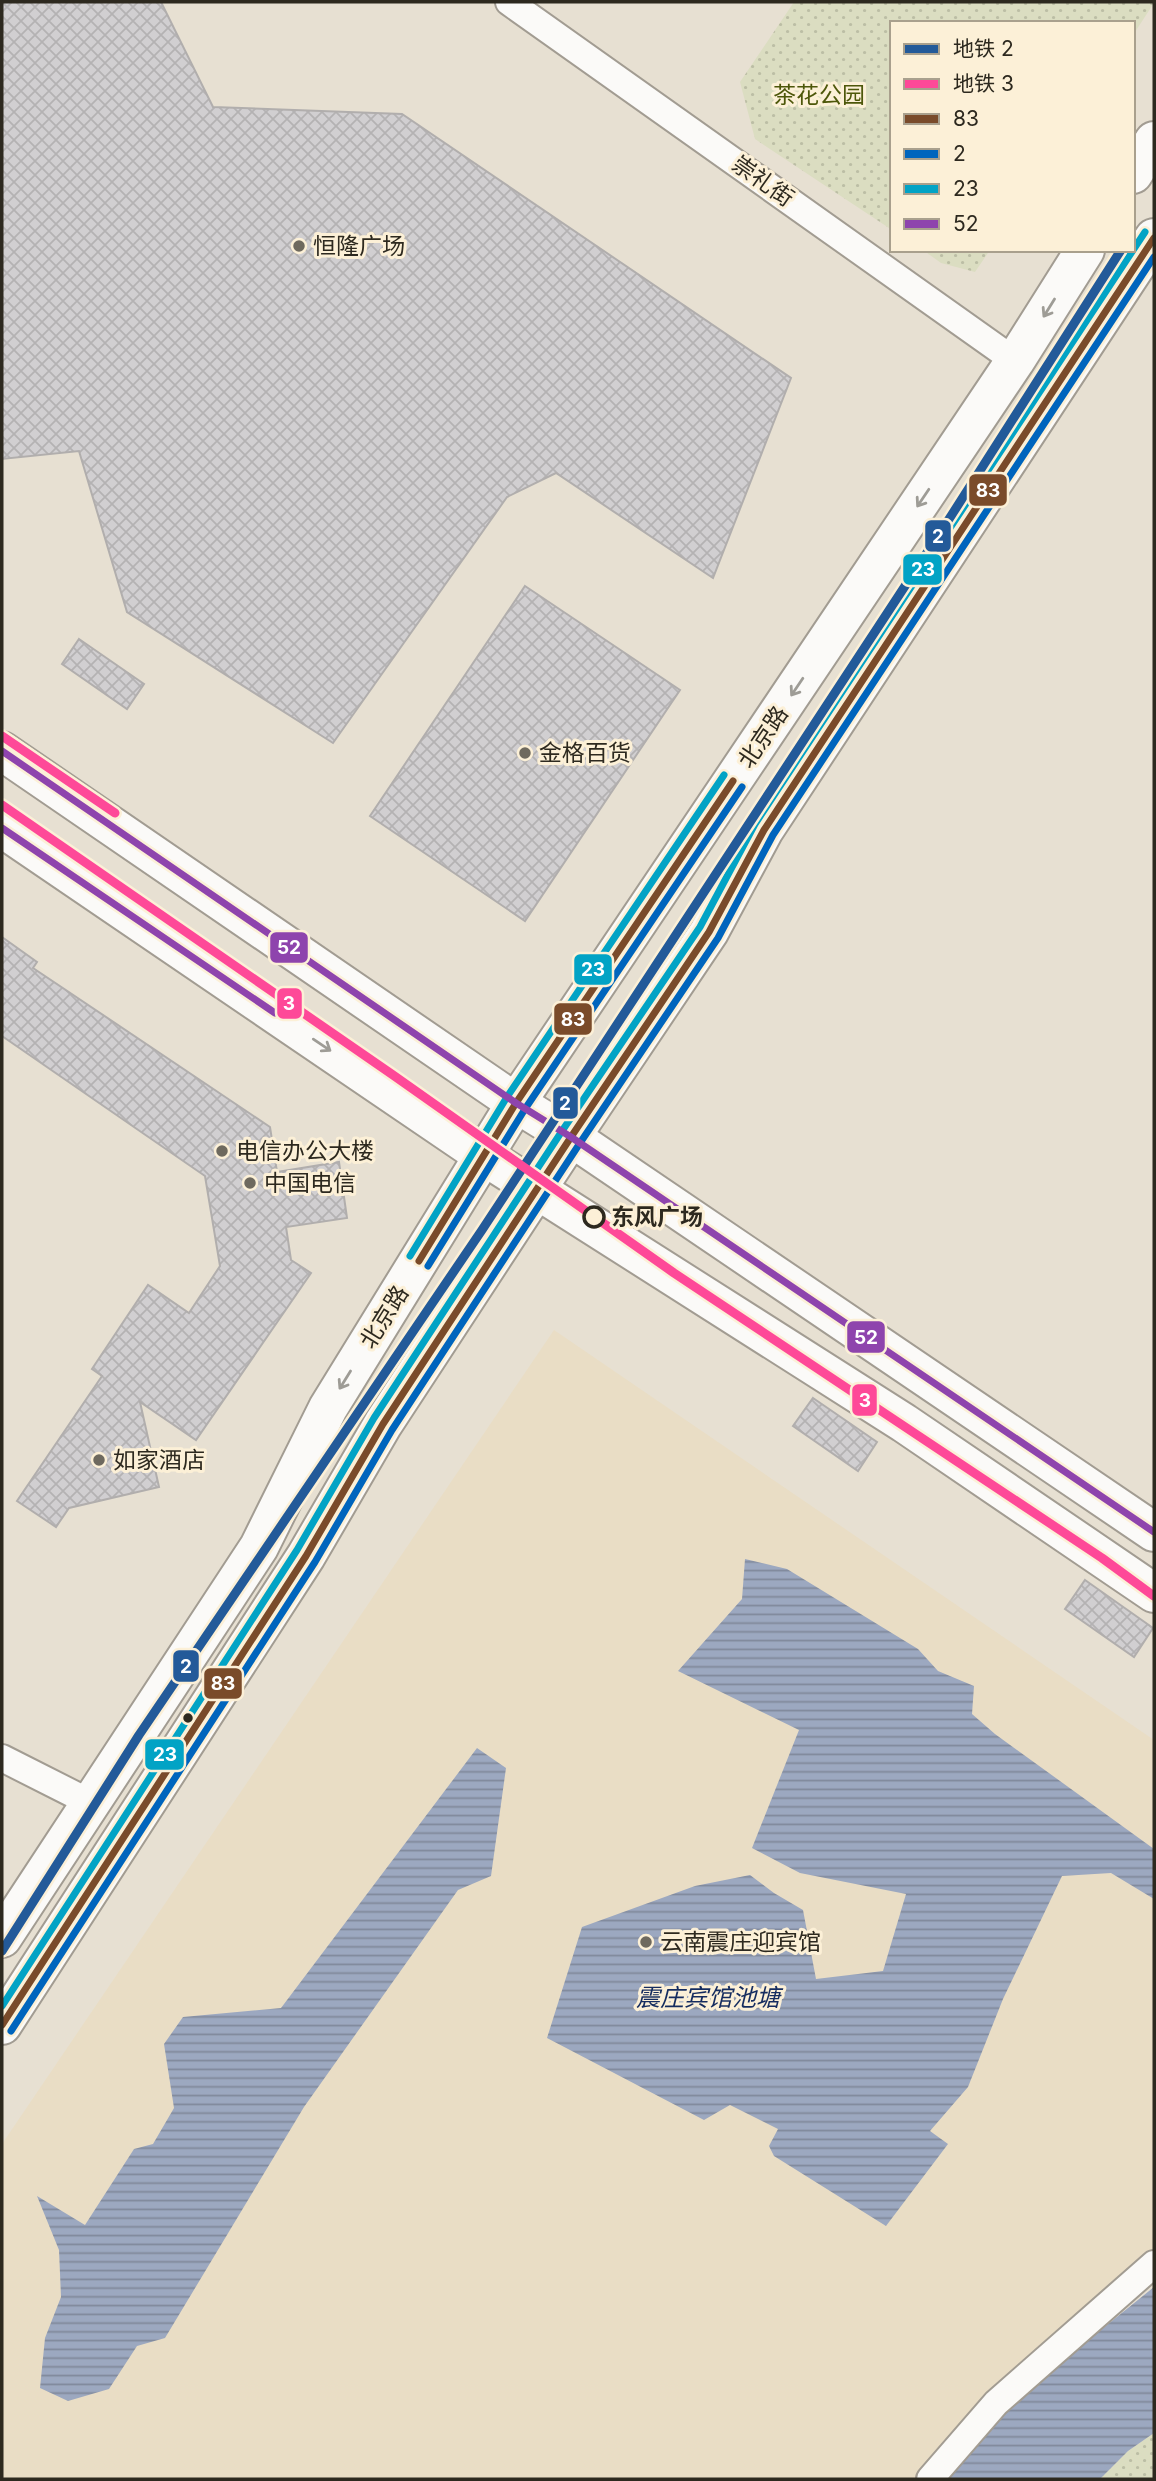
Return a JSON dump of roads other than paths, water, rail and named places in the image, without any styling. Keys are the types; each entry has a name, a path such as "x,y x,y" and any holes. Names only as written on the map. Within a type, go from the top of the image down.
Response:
{"main road":[{"path":"1135,171 1154,141"},
{"path":"2,2025 306,1556 383,1424 709,932 764,830 1152,247"},
{"name":"北京路","path":"2,1938 259,1547 328,1408 516,1103 1016,360 1084,252"},
{"path":"2,751 516,1103 571,1137 1154,1532"},
{"path":"2,828 484,1156 904,1423 1154,1593"}],"street":[{"name":"崇礼街","path":"509,2 1016,360"},
{"path":"2,1758 91,1803"},
{"path":"930,2479 996,2403 1154,2264"}],"water":[{"name":"震庄宾馆池塘","path":"745,1559 787,1569 918,1649 938,1671 974,1686 972,1714 995,1734 1154,1849 1154,1899 1111,1873 1062,1876 1003,1999 968,2087 930,2131 948,2144 886,2226 774,2156 769,2146 778,2129 730,2105 704,2120 547,2038 582,1927 695,1886 750,1875 803,1910 816,1979 883,1971 906,1894 800,1873 752,1848 799,1730 678,1671 742,1599"},
{"path":"477,1748 506,1768 491,1876 458,1890 304,2107 165,2338 137,2346 109,2389 68,2401 40,2388 45,2338 61,2297 59,2250 37,2196 85,2225 134,2149 153,2144 174,2108 164,2044 183,2017 281,2008"},
{"path":"1154,2287 1154,2433 1128,2451 1100,2479 942,2479 1005,2407"}],"metro line":[{"name":"2","path":"2,1951 139,1735 482,1230 951,516 1120,252"},
{"name":"3","path":"2,736 115,813"},
{"name":"3","path":"2,805 674,1273 1102,1558 1154,1596"}],"place":[{"name":"恒隆广场","path":"299,246"},
{"name":"金格百货","path":"525,753"},
{"name":"电信办公大楼","path":"222,1151"},
{"name":"中国电信","path":"250,1183"},
{"name":"东风广场","path":"594,1217"},
{"name":"如家酒店","path":"99,1460"},
{"name":"云南震庄迎宾馆","path":"646,1942"}],"park label":[{"name":"茶花公园","path":"819,95"}]}
